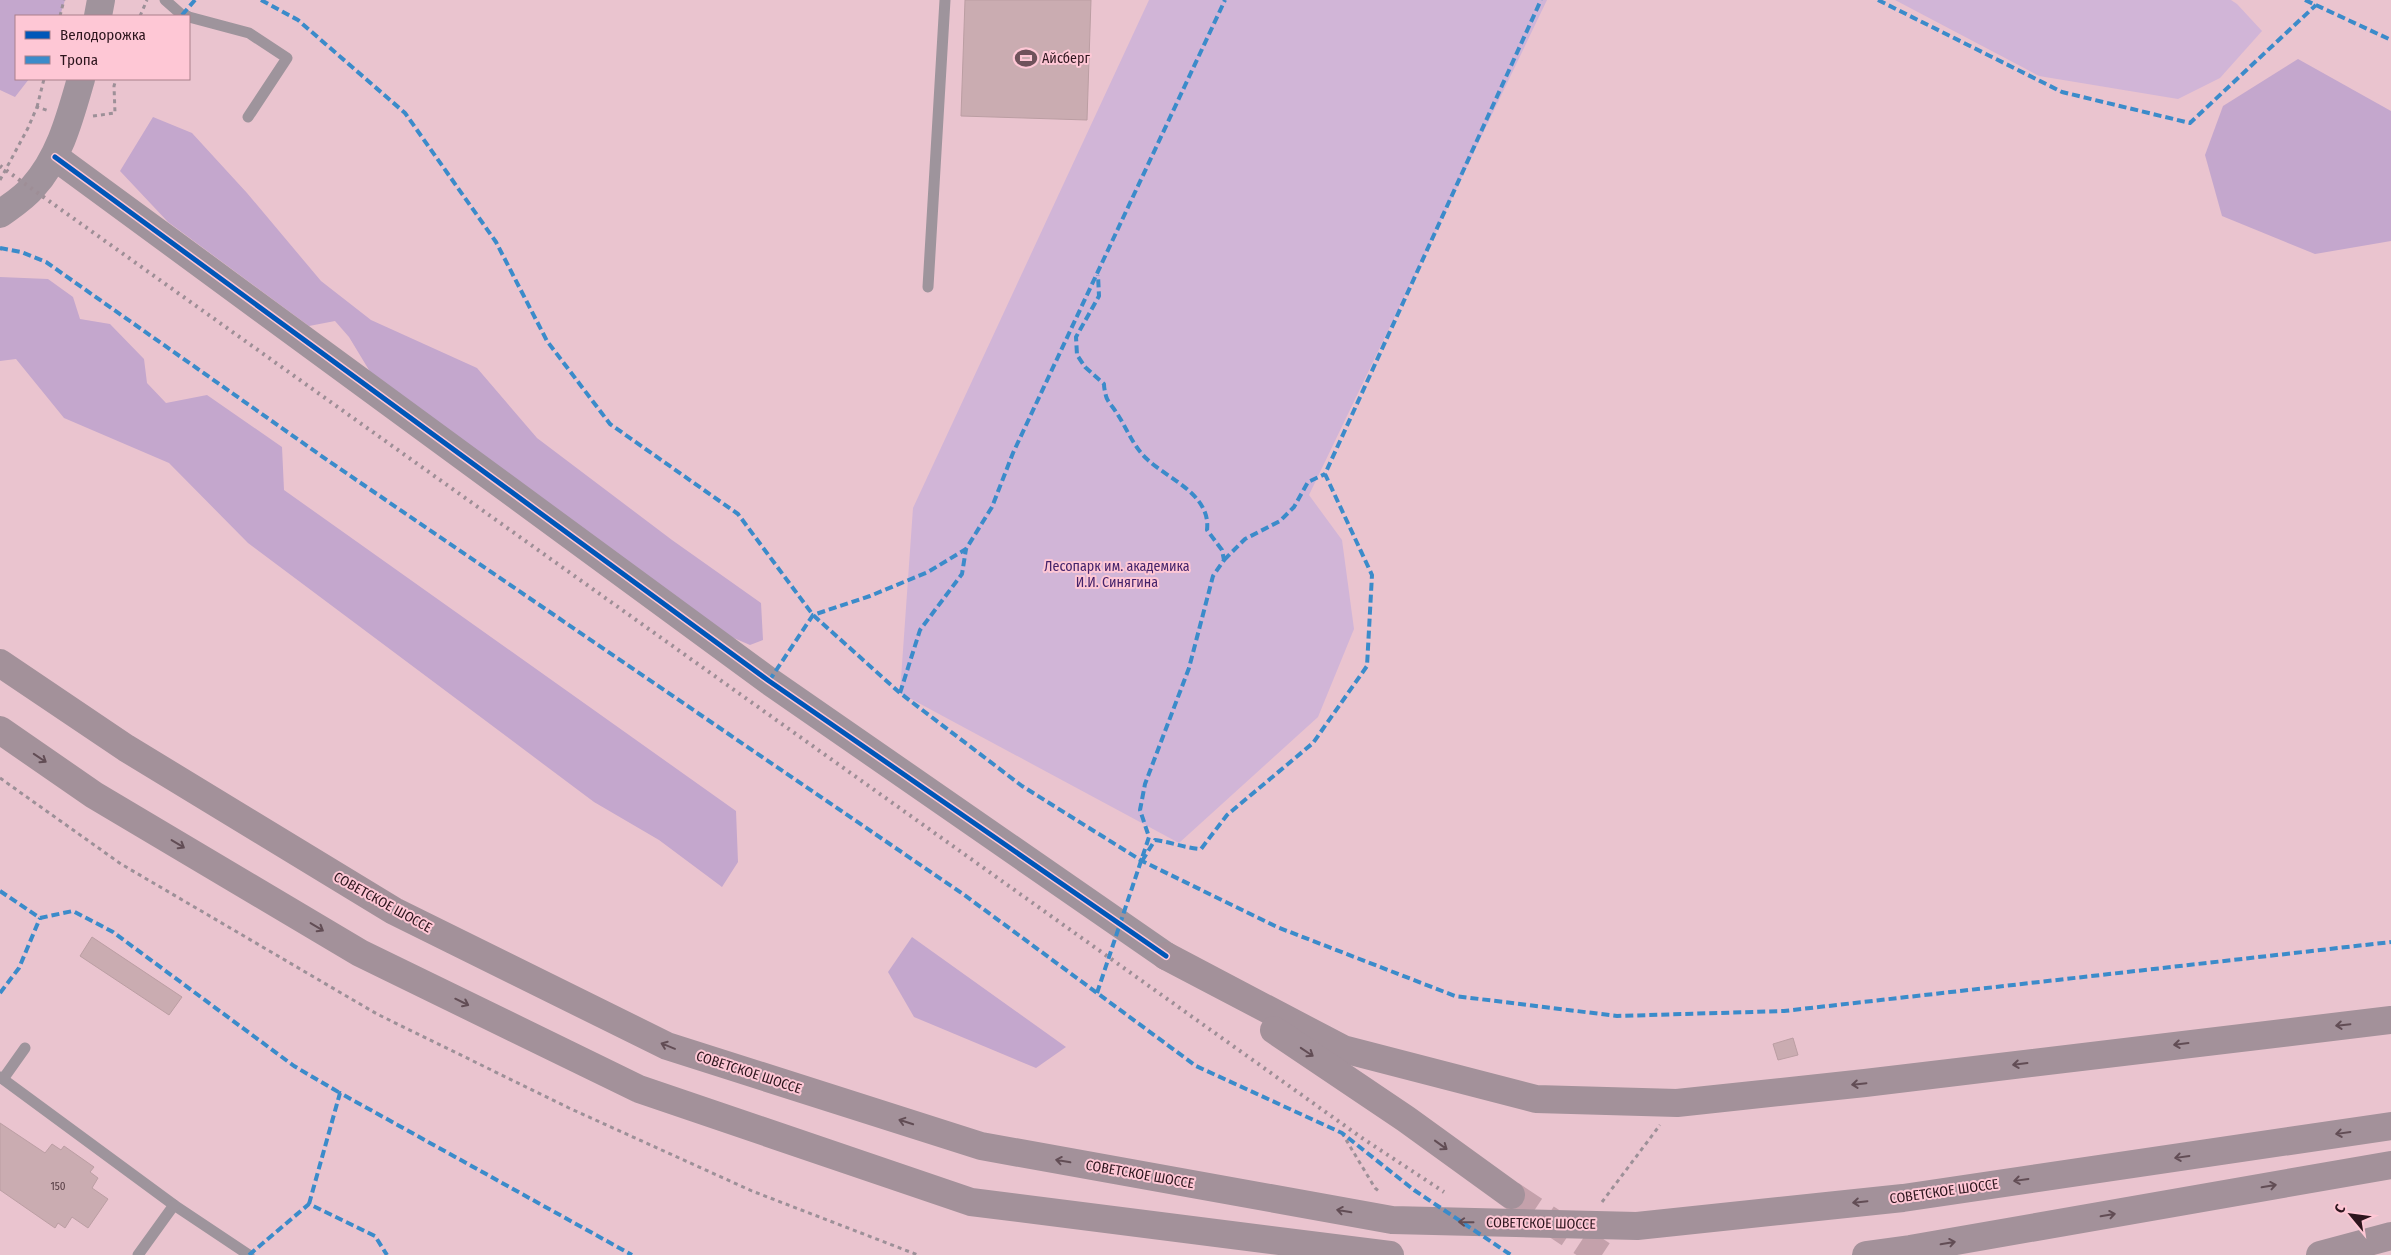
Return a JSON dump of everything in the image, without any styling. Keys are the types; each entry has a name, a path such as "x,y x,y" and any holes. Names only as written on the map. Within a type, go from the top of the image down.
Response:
{"highway":[{"name":"СОВЕТСКОЕ ШОССЕ","path":"0,662 126,748 394,911 667,1046 981,1146 1392,1220 1637,1226 1902,1198 2391,1126"},
{"path":"0,730 94,794 360,953 639,1089 972,1202 1390,1255"},
{"path":"1166,956 1343,1049 1536,1099 1677,1103 1874,1082 2391,1020"},
{"path":"1166,956 1406,1120 1511,1195"},
{"path":"1866,1255 1910,1249 2391,1165"},
{"path":"2320,1255 2391,1236"}],"street":[{"path":"98,15 102,0"},
{"path":"0,214 32,188 55,158 81,80"},
{"path":"55,158 776,687 1166,956"}],"lane":[{"path":"165,0 184,15"},
{"path":"928,287 944,0"},
{"path":"190,17 249,33 287,58 248,117"},
{"path":"25,1048 1,1078 174,1205 249,1255"},
{"path":"138,1255 174,1205"}],"path":[{"path":"60,15 64,0"},
{"path":"140,15 147,0"},
{"path":"0,180 28,128 37,107 44,80"},
{"path":"37,107 69,120 115,113 114,86 116,80"},
{"path":"0,778 121,864 377,1014 569,1108 743,1187 918,1255"},
{"path":"1605,1198 1677,1103"},
{"path":"1342,1133 1375,1188"}],"green space":[{"name":"Лесопарк им. академика И.И. Синягина","path":"1149,0 1547,0 1309,495 1342,540 1354,629 1318,717 1179,843 900,693 913,508"},
{"path":"1895,0 2231,0 2262,31 2220,78 2178,99 2039,76"}],"shaded area":[{"path":"0,0 65,0 60,15 15,15 15,80 28,80 15,97 0,90"},
{"path":"2298,59 2391,111 2391,241 2315,254 2222,216 2205,155 2223,106"},
{"path":"153,117 192,133 247,193 321,281 371,320 477,368 537,438 672,540 761,603 763,640 750,645 729,636 375,380 349,337 335,321 309,326 168,222 120,171"},
{"path":"0,277 48,279 73,297 80,319 110,324 144,359 147,383 166,403 207,395 282,447 284,490 736,811 738,862 722,887 659,840 594,802 248,543 169,463 64,418 16,359 0,361"},
{"path":"912,937 1066,1047 1036,1068 914,1017 888,972"}],"building":[{"name":"Айсберг","path":"965,0 1091,0 1087,120 961,116"},
{"path":"92,937 182,997 169,1015 80,956"},
{"path":"1793,1038 1798,1055 1778,1060 1773,1044"},
{"path":"0,1123 45,1153 52,1144 61,1150 64,1146 94,1167 90,1172 98,1178 92,1188 108,1199 88,1228 72,1217 65,1228 58,1223 55,1228 0,1190"}],"tunnel":[{"path":"1511,1195 1602,1255"}],"railway":[{"path":"0,166 1362,1138 1444,1192"}],"marked path":[{"path":"182,15 195,0"},
{"path":"261,0 298,20 405,113 496,242 547,341 610,424 738,514 813,615 900,693 1022,786 1142,861 1277,927 1455,996 1617,1016 1784,1011 2391,942"},
{"path":"769,681 813,615 870,596 928,572 966,549 992,507 1013,453 1225,0"},
{"path":"1142,861 1155,840 1201,849 1227,815 1313,743 1367,666 1372,575 1325,474 1541,0"},
{"path":"1878,0 2062,92 2190,123 2316,5"},
{"path":"2305,0 2391,40"},
{"path":"0,248 21,252 46,262 330,462 963,894 1196,1066 1342,1133 1414,1190 1511,1255"},
{"path":"1097,993 1149,837 1140,810 1145,784 1189,668 1213,576 1224,560 1222,550 1207,530 1207,518 1203,507 1187,489 1143,455 1108,400 1104,384 1085,367 1077,355 1076,337 1099,296 1098,275"},
{"path":"1224,560 1245,539 1280,521 1294,507 1308,482 1325,474"},
{"path":"900,693 920,630 962,574 966,549"},
{"path":"0,891 40,918 73,911 113,932 294,1066 340,1093"},
{"path":"0,993 19,968 40,918"},
{"path":"309,1204 340,1093 632,1255"},
{"path":"249,1255 309,1204 375,1236 387,1255"}],"cycle path":[{"path":"55,157 769,681 1166,956"}],"place":[{"name":"Айсберг","path":"1026,58"}]}
